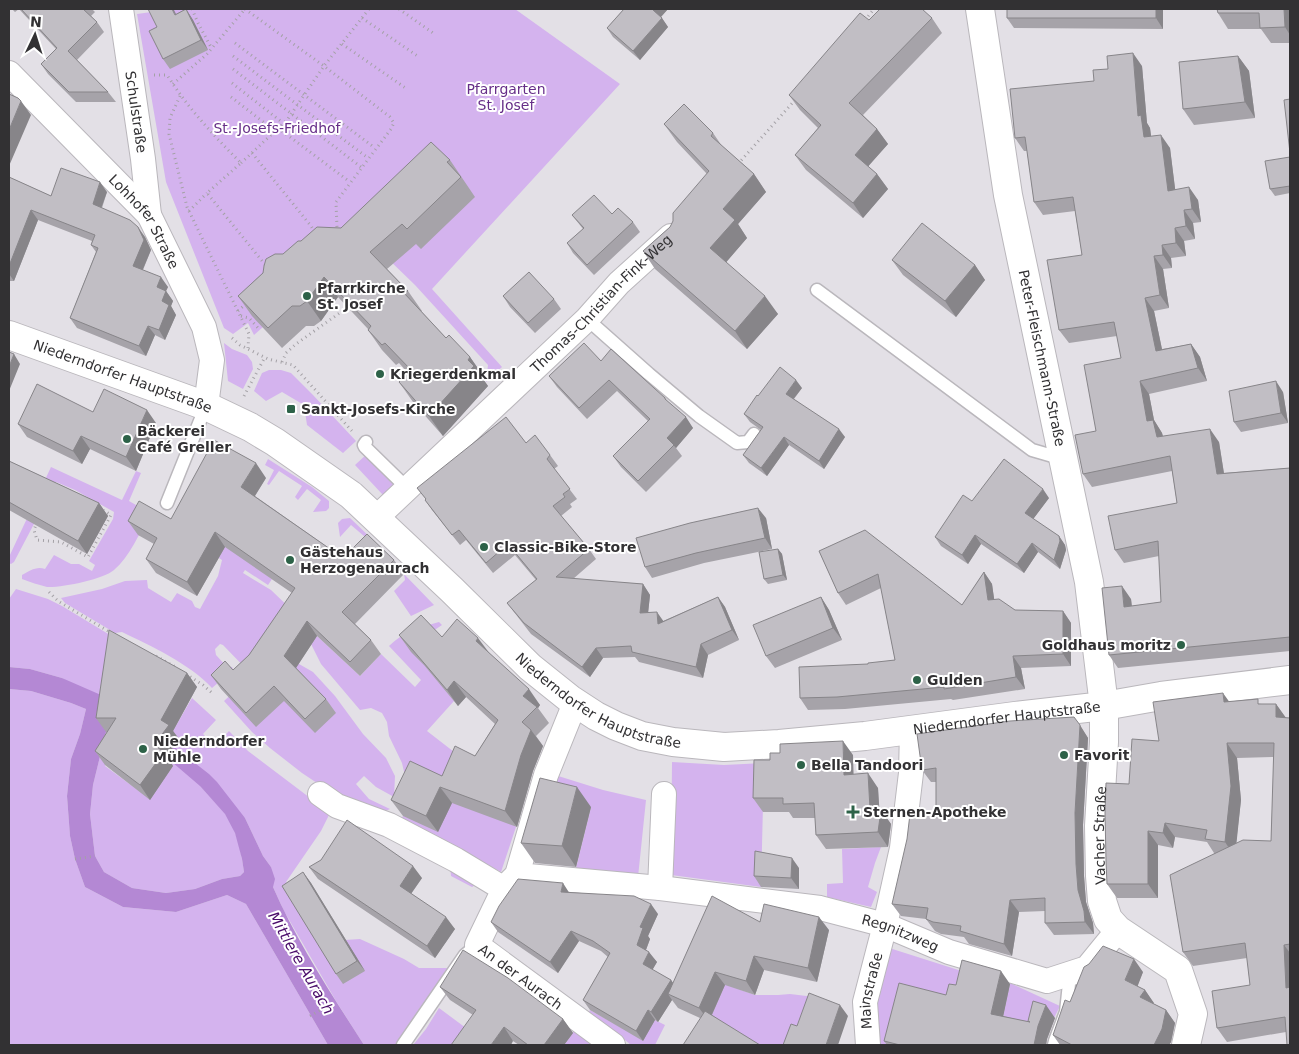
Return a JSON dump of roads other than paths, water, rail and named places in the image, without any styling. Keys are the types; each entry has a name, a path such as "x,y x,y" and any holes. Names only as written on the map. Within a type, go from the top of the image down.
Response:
{"street":[{"name":"Schulstraße","path":"121,9 143,159 149,215"},
{"name":"Peter-Fleischmann-Straße","path":"980,9 1008,195 1089,582 1104,706"},
{"name":"Lohhofer Straße","path":"9,73 149,215 204,327 212,360 206,406"},
{"name":"Thomas-Christian-Fink-Weg","path":"376,518 587,318 619,283 673,235"},
{"name":"Niederndorfer Hauptstraße","path":"9,335 206,406 250,427 275,442 351,495 530,667 596,716 634,733 657,739 724,747 779,744 912,730 1104,706 1161,696 1290,680"},
{"name":"An der Aurach","path":"575,702 546,775 510,882 477,945 613,1045"},
{"name":"Vacher Straße","path":"1104,706 1100,826 1102,901 1108,918 1118,930 1178,970 1193,1014 1186,1045"},
{"name":"Mainstraße","path":"868,1045 865,1002 902,848 911,774 912,730"},
{"path":"320,794 337,806 389,824 456,860 510,882"},
{"path":"660,888 664,794"},
{"name":"Regnitzweg","path":"510,882 660,888 820,908 885,925 949,952 1047,981 1087,968 1118,930"}],"lane":[{"path":"817,290 1032,450 1063,459"},
{"path":"587,318 649,374 699,416 737,444 748,442 754,434"},
{"path":"167,503 206,406"},
{"path":"365,443 365,447 407,488"},
{"path":"403,1045 465,955 477,945"},
{"path":"1054,1045 1066,1012 1070,974"}],"water":[{"name":"Mittlere Aurach","path":"9,667 30,669 62,678 101,695 159,735 217,782 245,818 263,856 271,867 275,879 273,887 282,908 316,968 364,1045 328,1045 246,904 227,895 176,912 123,907 85,887 75,859 70,836 67,796 71,759 86,709 31,691 9,689","holes":["108,719 151,744 200,786 225,814 235,833 242,859 244,872 240,876 222,879 195,889 166,893 132,888 104,872 95,856 90,814 93,785"]}],"place":[{"name":"Pfarrkirche St. Josef","path":"307,296"},
{"name":"Kriegerdenkmal","path":"380,374"},
{"name":"Sankt-Josefs-Kirche","path":"291,409"},
{"name":"Bäckerei Café Greller","path":"127,439"},
{"name":"Classic-Bike-Store","path":"484,547"},
{"name":"Gästehaus Herzogenaurach","path":"290,560"},
{"name":"Goldhaus moritz","path":"1181,645"},
{"name":"Gulden","path":"917,680"},
{"name":"Niederndorfer Mühle","path":"143,749"},
{"name":"Favorit","path":"1064,755"},
{"name":"Bella Tandoori","path":"801,765"},
{"name":"Sternen-Apotheke","path":"853,812"}],"park label":[{"name":"Pfarrgarten St. Josef","path":"506,98"},
{"name":"St.-Josefs-Friedhof","path":"277,128"}]}
